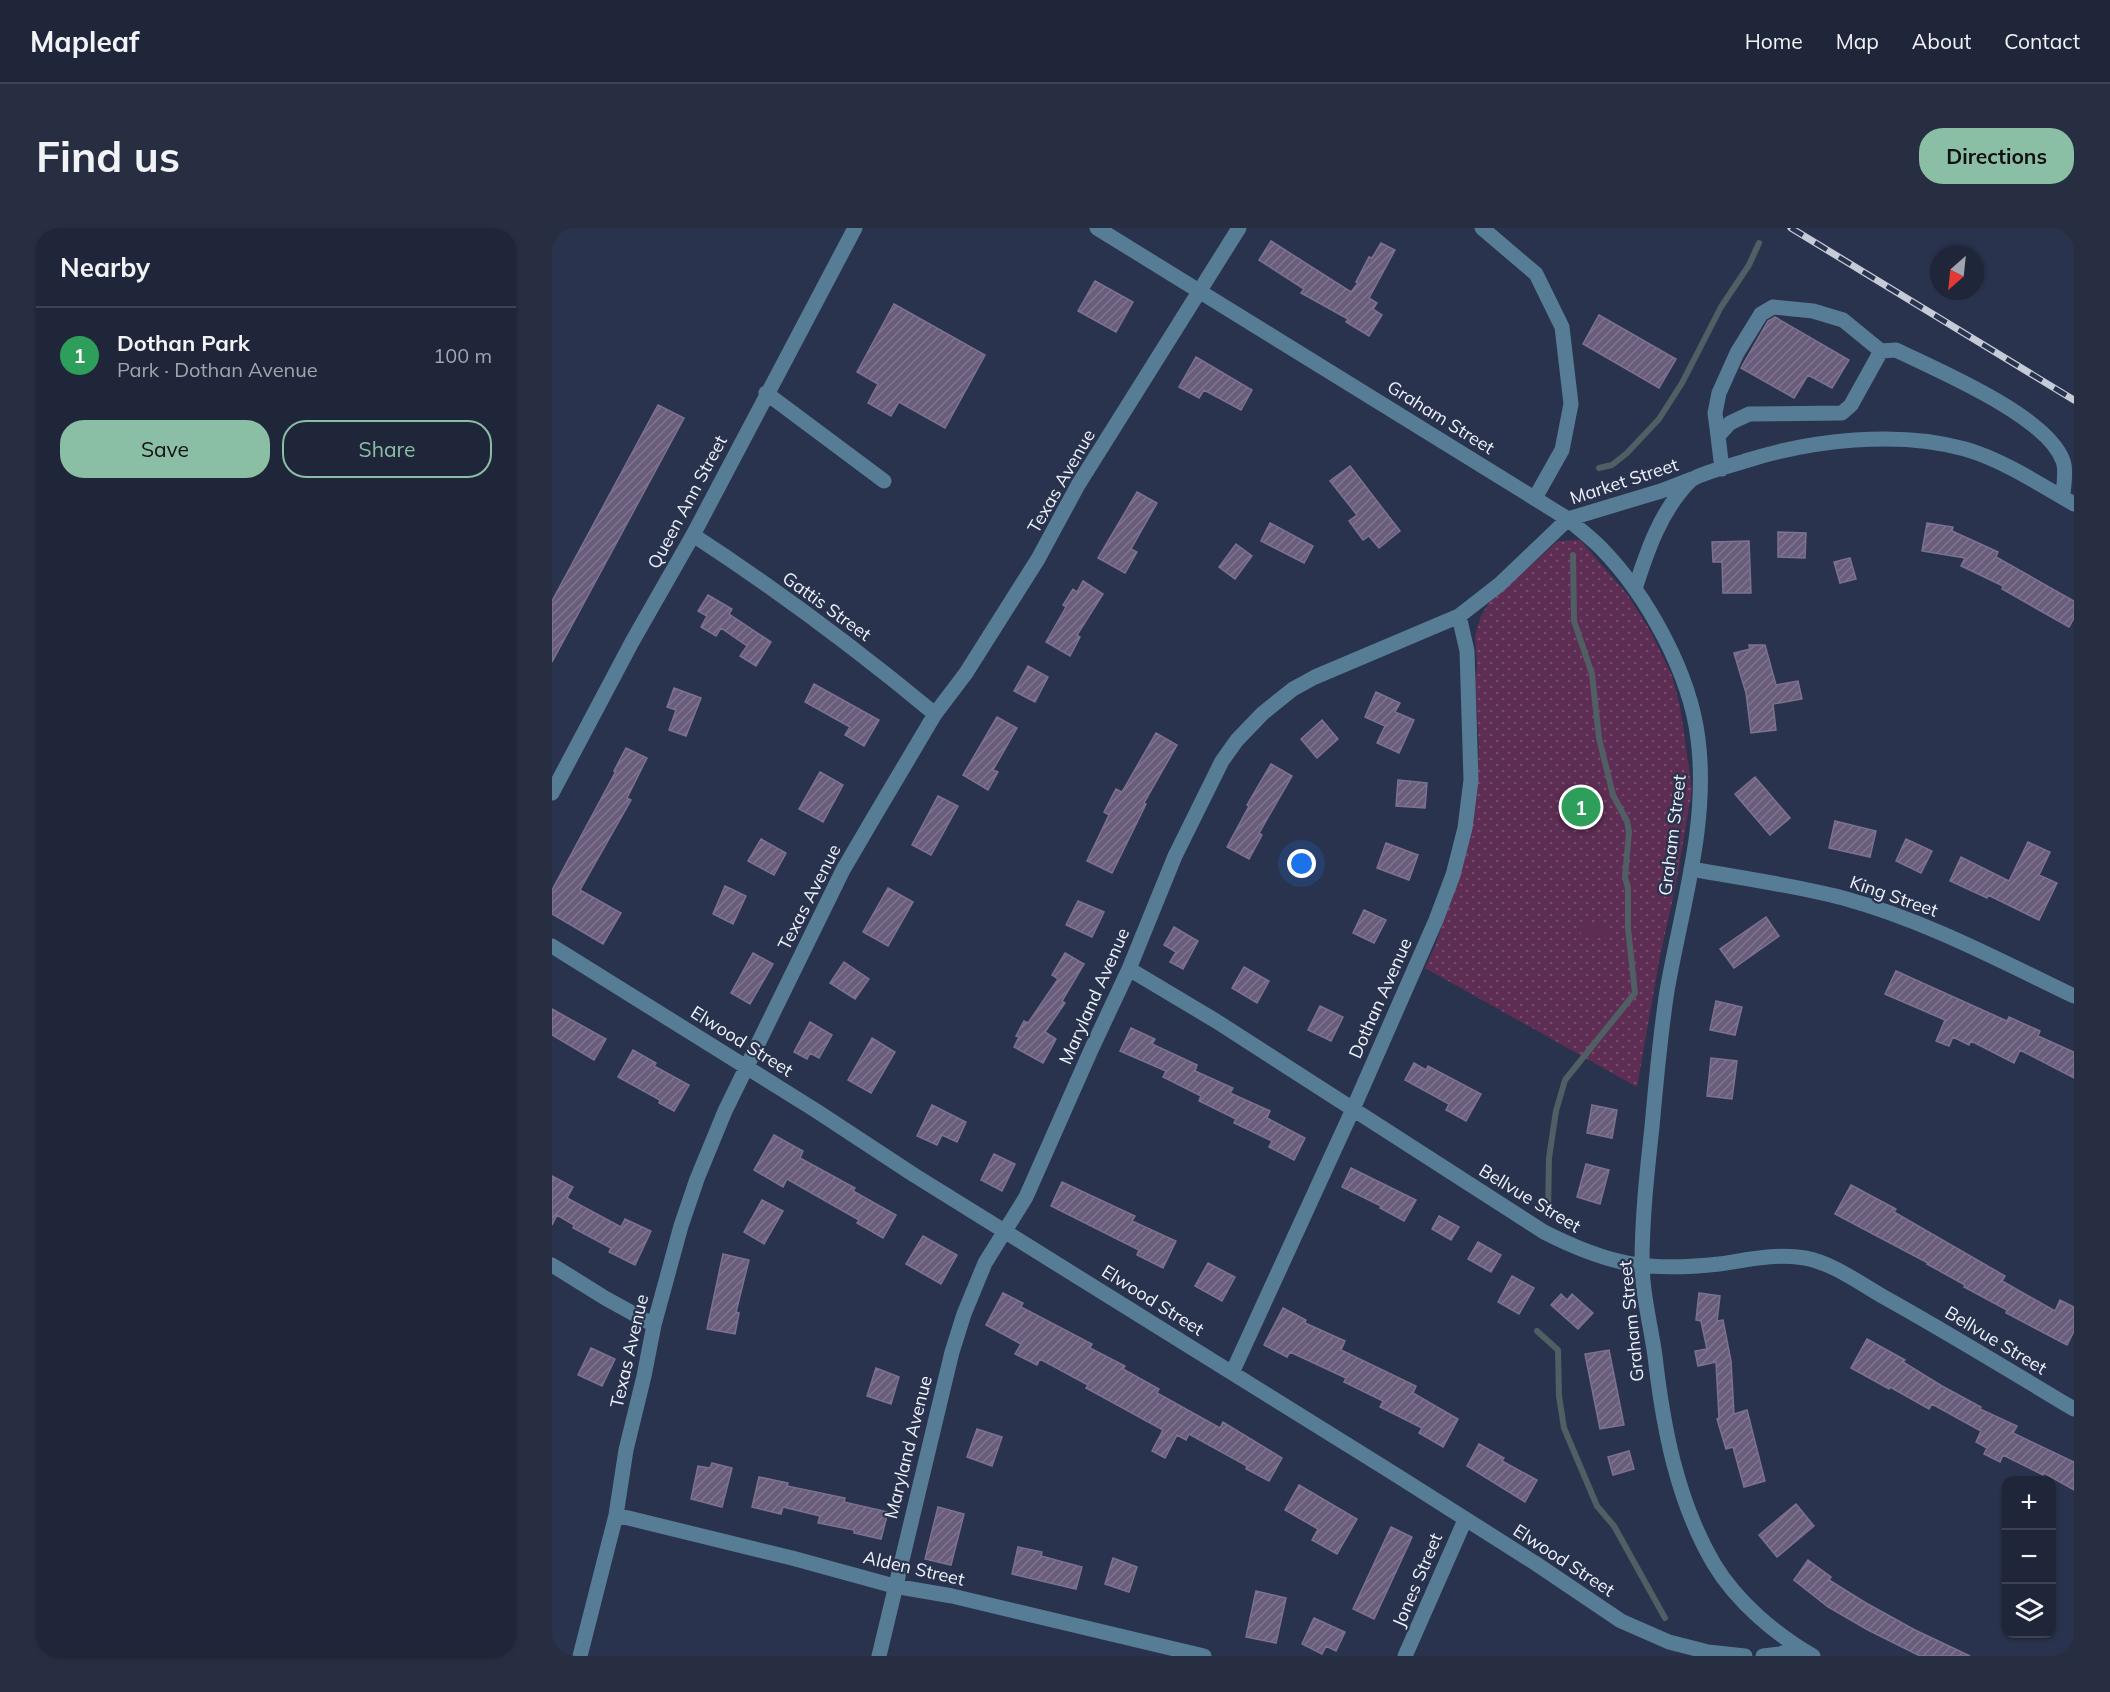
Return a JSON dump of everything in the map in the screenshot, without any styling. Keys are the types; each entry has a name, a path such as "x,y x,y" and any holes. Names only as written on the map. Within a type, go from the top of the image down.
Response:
{"street":[{"name":"Queen Ann Street","path":"552,793 632,642 693,535 855,228"},
{"name":"Graham Street","path":"1097,228 1568,519 1601,549 1635,589 1665,641 1689,696 1698,737 1700,766 1699,810 1691,869 1659,1050 1647,1174 1642,1266 1666,1433 1697,1533 1715,1566 1738,1596 1756,1614 1813,1656"},
{"name":"Texas Avenue","path":"580,1656 616,1515 626,1450 654,1325 681,1226 697,1179 725,1111 843,870 935,714 966,673 1032,569 1078,485 1239,228"},
{"path":"1482,228 1536,274 1562,327 1571,404 1562,450 1535,498"},
{"path":"1722,469 1715,412 1719,393 1737,353 1761,314 1773,307 1814,311 1843,320 1881,351 1896,350 1985,394 2034,426 2055,445 2064,463 2068,501"},
{"path":"1718,436 1730,423 1749,414 1842,413 1851,405 1881,351"},
{"path":"766,393 884,481"},
{"name":"Market Street","path":"1568,519 1661,491 1758,457 1813,445 1870,440 1911,440 1966,449 2001,463 2068,501"},
{"path":"1635,589 1651,542 1662,520 1692,479"},
{"name":"Maryland Avenue","path":"879,1656 952,1352 964,1314 985,1263 1026,1197 1090,1050 1129,969 1175,856 1222,761 1243,733 1263,713 1293,689 1315,677 1459,616 1500,584 1568,519"},
{"name":"Gattis Street","path":"693,535 893,679 935,714"},
{"name":"Dothan Avenue","path":"1232,1373 1353,1109 1453,875 1465,828 1471,780 1467,651 1459,616"},
{"name":"King Street","path":"1691,869 1844,899 1928,928 2074,996"},
{"name":"Elwood Street","path":"552,946 815,1110 914,1175 1393,1473 1535,1563 1620,1621 1669,1642 1745,1656"},
{"name":"Bellvue Street","path":"1129,969 1216,1021 1544,1232 1580,1250 1617,1262 1642,1266 1702,1266 1787,1256 1807,1258 1828,1266 1893,1302 2074,1409"},
{"path":"552,1265 654,1325"},
{"name":"Alden Street","path":"616,1515 792,1558 894,1586 952,1596 1204,1656"},
{"name":"Jones Street","path":"1405,1656 1465,1520"},
{"path":"1763,1656 1780,1654 1798,1647"}],"shaded area":[{"path":"1580,540 1627,594 1651,632 1672,676 1680,706 1692,790 1637,1087 1425,968 1436,944 1450,901 1477,791 1479,747 1475,636 1481,616 1490,601 1558,541"},
{"path":"1608,924 1608,936 1581,938 1581,925"}],"building":[{"path":"1271,241 1351,292 1358,283 1356,282 1369,257 1372,258 1381,243 1395,250 1369,298 1377,303 1373,309 1382,315 1369,336 1346,322 1348,319 1301,293 1304,289 1259,260"},
{"path":"1095,281 1133,302 1116,332 1078,311"},
{"path":"894,304 985,355 945,428 899,402 891,416 868,403 878,384 857,372"},
{"path":"1599,315 1676,359 1659,388 1583,344"},
{"path":"1775,317 1849,360 1832,388 1808,375 1794,398 1741,368 1768,321"},
{"path":"1196,357 1252,390 1241,410 1204,390 1199,398 1179,387"},
{"path":"658,405 684,418 552,662 552,601"},
{"path":"1350,466 1400,531 1379,548 1369,536 1363,540 1349,521 1357,515 1330,481"},
{"path":"1137,492 1157,503 1131,549 1137,552 1125,573 1098,558"},
{"path":"1270,523 1313,546 1304,563 1261,541"},
{"path":"1927,523 1953,527 1952,531 1998,552 1996,557 2074,601 2074,618 2069,627 2002,589 2003,586 1961,566 1965,558 1922,551"},
{"path":"1778,532 1806,533 1805,558 1778,557"},
{"path":"1749,541 1751,593 1723,593 1722,562 1713,562 1712,542"},
{"path":"1236,544 1252,556 1235,579 1219,567"},
{"path":"1850,558 1856,579 1840,583 1834,562"},
{"path":"1083,581 1103,594 1077,635 1080,637 1070,656 1046,642 1066,607 1063,605 1073,589 1077,592"},
{"path":"708,595 732,609 729,614 771,642 756,666 740,656 747,646 721,628 716,636 701,627 707,616 698,611"},
{"path":"1749,645 1765,645 1776,685 1798,681 1802,699 1773,704 1776,730 1751,733 1746,693 1734,653 1750,649"},
{"path":"1028,666 1048,677 1035,702 1014,691"},
{"path":"814,684 879,720 864,746 845,735 850,727 805,702"},
{"path":"674,688 701,698 686,736 669,730 676,710 667,707"},
{"path":"1376,692 1400,703 1395,712 1414,720 1399,753 1377,743 1385,726 1365,717"},
{"path":"997,717 1017,728 993,770 998,772 988,790 963,775"},
{"path":"1322,720 1338,739 1317,758 1301,739"},
{"path":"1156,733 1177,745 1144,803 1146,804 1112,873 1087,861 1109,815 1104,812 1116,789 1122,792"},
{"path":"626,748 647,758 627,798 631,800 580,890 621,913 603,944 552,914 552,890"},
{"path":"1271,764 1292,776 1259,833 1262,835 1249,859 1227,847 1249,806 1247,805"},
{"path":"820,772 843,785 823,822 799,809"},
{"path":"1755,777 1790,818 1770,835 1735,794"},
{"path":"1398,780 1427,783 1425,808 1396,806"},
{"path":"938,796 958,806 931,855 912,845"},
{"path":"1835,821 1876,831 1870,857 1829,848"},
{"path":"761,839 786,853 774,875 748,861"},
{"path":"1906,839 1932,851 1921,873 1896,861"},
{"path":"2028,842 2050,852 2039,875 2057,883 2039,920 1988,895 1987,898 1950,881 1961,857 2009,881"},
{"path":"1386,843 1418,855 1409,880 1377,868"},
{"path":"725,886 746,896 733,924 713,914"},
{"path":"888,888 913,902 888,946 863,932"},
{"path":"1078,901 1104,912 1092,937 1066,925"},
{"path":"1364,910 1386,920 1374,943 1353,933"},
{"path":"1766,917 1779,936 1734,968 1720,949"},
{"path":"1174,927 1198,941 1183,969 1170,962 1176,952 1164,945"},
{"path":"753,953 773,964 750,1004 731,993"},
{"path":"1065,953 1084,964 1062,1001 1065,1003 1045,1032 1056,1039 1043,1063 1014,1047 1019,1037 1016,1036 1024,1021 1028,1023 1058,979 1052,975"},
{"path":"844,962 869,979 855,999 830,983"},
{"path":"1244,967 1269,981 1257,1003 1232,988"},
{"path":"1896,971 2007,1021 2009,1017 2040,1031 2038,1036 2074,1052 2074,1078 2020,1050 2014,1063 1971,1041 1969,1045 1953,1037 1949,1046 1936,1041 1945,1020 1885,994"},
{"path":"1716,1001 1742,1007 1735,1035 1710,1030"},
{"path":"1320,1006 1343,1017 1331,1041 1308,1030"},
{"path":"552,1009 606,1039 594,1060 552,1035"},
{"path":"810,1022 832,1035 819,1058 810,1053 807,1059 794,1052"},
{"path":"1131,1028 1155,1039 1152,1044 1197,1065 1195,1071 1233,1088 1230,1093 1270,1111 1267,1118 1305,1138 1294,1160 1269,1147 1272,1141 1234,1123 1236,1119 1199,1101 1201,1096 1163,1077 1166,1071 1120,1051"},
{"path":"872,1038 895,1052 871,1093 848,1080"},
{"path":"633,1050 656,1063 654,1066 689,1085 674,1111 659,1103 660,1100 618,1077"},
{"path":"1711,1058 1737,1061 1732,1099 1707,1096"},
{"path":"1414,1063 1426,1070 1428,1066 1481,1094 1466,1121 1446,1110 1449,1104 1405,1080"},
{"path":"932,1105 966,1122 957,1142 942,1135 937,1145 917,1136"},
{"path":"1592,1105 1617,1110 1612,1138 1587,1133"},
{"path":"774,1135 803,1151 800,1158 855,1188 853,1191 896,1215 883,1238 857,1223 859,1220 787,1179 783,1187 754,1170"},
{"path":"994,1154 1015,1164 1002,1191 981,1180"},
{"path":"1586,1164 1609,1170 1600,1204 1577,1197"},
{"path":"1351,1168 1416,1200 1404,1221 1380,1208 1381,1206 1342,1187"},
{"path":"552,1176 573,1187 567,1198 621,1227 625,1219 651,1231 635,1265 609,1252 611,1248 573,1228 574,1225 557,1215 552,1225"},
{"path":"1062,1182 1135,1216 1132,1221 1176,1241 1163,1268 1137,1255 1139,1250 1051,1206"},
{"path":"1851,1185 1896,1209 1894,1212 2005,1276 2002,1281 2055,1311 2060,1300 2074,1307 2074,1331 2067,1345 2006,1313 2007,1310 1964,1287 1965,1285 1928,1263 1835,1214"},
{"path":"762,1200 783,1211 764,1244 744,1232"},
{"path":"1439,1216 1459,1227 1451,1240 1432,1229"},
{"path":"923,1236 957,1255 941,1284 906,1264"},
{"path":"1478,1242 1501,1255 1491,1272 1468,1259"},
{"path":"723,1254 749,1260 736,1312 739,1313 735,1334 707,1329"},
{"path":"1208,1263 1235,1277 1222,1301 1195,1286"},
{"path":"1512,1276 1534,1288 1519,1314 1498,1302"},
{"path":"1003,1293 1023,1303 1021,1307 1092,1344 1090,1348 1125,1366 1123,1369 1159,1389 1157,1393 1220,1428 1223,1422 1282,1458 1269,1481 1189,1434 1186,1440 1177,1435 1165,1458 1152,1451 1163,1430 1086,1388 1088,1385 1040,1359 1037,1365 1015,1354 1021,1344 986,1325"},
{"path":"1699,1293 1720,1296 1717,1321 1723,1320 1731,1361 1734,1414 1747,1410 1765,1481 1744,1487 1733,1447 1726,1449 1717,1419 1719,1418 1716,1362 1698,1366 1695,1351 1707,1349 1701,1321 1696,1320"},
{"path":"1561,1294 1567,1300 1572,1294 1593,1313 1578,1329 1551,1305"},
{"path":"1283,1308 1306,1320 1305,1323 1345,1341 1341,1350 1416,1386 1413,1393 1458,1419 1443,1447 1419,1433 1422,1428 1380,1407 1383,1401 1344,1382 1346,1378 1290,1352 1287,1357 1264,1345"},
{"path":"1867,1339 1905,1360 1903,1362 1942,1386 1981,1407 1980,1409 2017,1426 2013,1433 2074,1462 2074,1490 2056,1480 2056,1476 2044,1473 2043,1475 2003,1455 2000,1462 1984,1454 1987,1448 1976,1442 1981,1431 1932,1404 1929,1409 1851,1368"},
{"path":"591,1348 615,1359 602,1386 578,1375"},
{"path":"1609,1350 1624,1425 1600,1429 1585,1354"},
{"path":"876,1368 899,1377 891,1404 867,1396"},
{"path":"977,1429 1002,1437 992,1466 967,1457"},
{"path":"1479,1444 1504,1458 1502,1461 1537,1480 1525,1502 1467,1466"},
{"path":"1629,1451 1634,1469 1613,1475 1608,1457"},
{"path":"712,1463 732,1468 722,1507 691,1499 698,1466 710,1468"},
{"path":"759,1477 788,1483 787,1486 845,1498 844,1502 888,1512 881,1539 854,1533 854,1530 818,1523 820,1516 783,1507 781,1514 752,1507"},
{"path":"1299,1485 1357,1519 1337,1554 1312,1540 1318,1529 1285,1510"},
{"path":"1796,1504 1814,1526 1777,1557 1759,1535"},
{"path":"938,1507 964,1514 951,1565 925,1559"},
{"path":"1391,1527 1412,1537 1374,1619 1353,1609"},
{"path":"1018,1547 1042,1552 1041,1556 1082,1567 1076,1589 1012,1574"},
{"path":"1113,1558 1137,1567 1129,1592 1105,1584"},
{"path":"1808,1560 1831,1577 1829,1580 1866,1603 1915,1630 1970,1656 1920,1656 1828,1607 1794,1580"},
{"path":"1256,1591 1286,1598 1276,1643 1246,1637"},
{"path":"1314,1618 1345,1632 1336,1651 1326,1646 1322,1654 1302,1644"}],"waterway":[{"path":"1599,468 1612,465 1627,453 1659,419 1682,383 1721,307 1749,265 1759,243"},
{"path":"1548,1214 1549,1158 1556,1111 1565,1080 1635,993 1628,928 1628,888 1625,877 1629,832 1627,821 1613,795 1599,738 1592,674 1574,621 1573,555"},
{"path":"1537,1331 1558,1350 1559,1396 1564,1428 1597,1506 1614,1526 1665,1618"}],"railway":[{"path":"1791,228 2074,400"}],"place":[{"name":"Dothan Park","path":"1581,807"}]}
